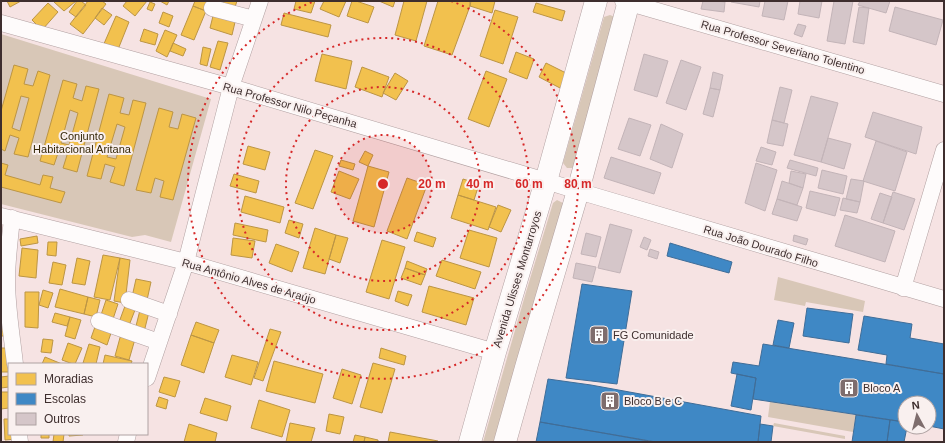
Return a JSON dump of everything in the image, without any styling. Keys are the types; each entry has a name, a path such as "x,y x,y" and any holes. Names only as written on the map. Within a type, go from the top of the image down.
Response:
{"main road":[{"name":"Avenida Ulisses Montarroyos","path":"470,442 546,181 596,1"},
{"path":"505,442 526,364 578,191 627,2"}],"street":[{"path":"148,375 186,262 231,87 260,1"},
{"name":"Rua Professor Severiano Tolentino","path":"627,2 944,94"},
{"path":"212,8 254,19"},
{"name":"Rua Professor Nilo Peçanha","path":"1,22 231,87 578,191"},
{"path":"903,288 944,150"},
{"name":"Rua João Dourado Filho","path":"578,191 944,299"},
{"path":"6,217 7,281 15,363"},
{"name":"Rua Antônio Alves de Araújo","path":"6,217 186,262 495,352"},
{"path":"129,300 169,314"},
{"path":"99,321 159,342"}],"green space":[{"path":"610,15 615,17 576,164 572,168 567,168 563,163 604,17"},
{"name":"Conjunto Habitacional Aritana","path":"1,34 211,99 171,242 145,235 132,237 1,204"},
{"path":"557,200 563,203 562,217 495,442 483,442 553,203"},
{"path":"778,277 865,301 863,312 806,302 805,306 774,300"},
{"path":"770,401 856,415 853,432 768,417"},
{"path":"774,423 845,436 845,439 773,426"}],"building: Moradias":[{"path":"7,1 21,1 10,7"},
{"path":"76,1 64,11 54,2"},
{"path":"77,1 81,1 86,5 76,17 69,12"},
{"path":"88,1 102,1 106,4 83,34 70,24"},
{"path":"127,1 147,1 135,16 123,6"},
{"path":"160,1 169,1 167,5"},
{"path":"195,1 210,2 206,11 193,6"},
{"path":"224,1 237,1 234,10 222,7"},
{"path":"296,1 315,1 311,13 294,9"},
{"path":"324,1 346,1 339,17 320,9"},
{"path":"352,1 374,7 368,23 347,16"},
{"path":"379,1 395,1 393,7"},
{"path":"404,1 427,1 416,41 395,35"},
{"path":"438,1 470,1 470,6 452,55 424,46"},
{"path":"471,1 495,1 492,13 470,6"},
{"path":"150,2 155,4 152,11 147,9"},
{"path":"48,3 58,12 42,30 32,20"},
{"path":"536,3 565,11 562,21 533,12"},
{"path":"193,6 206,11 194,40 181,35"},
{"path":"102,8 112,15 104,25 95,18"},
{"path":"495,10 518,17 503,64 480,56"},
{"path":"163,12 173,16 169,27 159,23"},
{"path":"214,12 236,18 232,35 210,28"},
{"path":"284,13 331,25 328,37 281,25"},
{"path":"116,16 129,22 117,52 103,46"},
{"path":"144,29 158,34 155,45 140,41"},
{"path":"165,30 177,35 167,57 156,51"},
{"path":"218,41 228,43 220,70 210,67"},
{"path":"173,43 186,49 183,56 170,51"},
{"path":"203,47 211,49 207,66 200,64"},
{"path":"516,52 534,59 527,79 509,72"},
{"path":"322,54 352,61 346,89 315,81"},
{"path":"546,63 568,74 560,88 539,77"},
{"path":"14,65 28,69 24,84 33,86 38,71 50,75 28,157 14,154 19,138 10,135 5,151 1,149 1,111","holes":["21,96 29,98 20,131 12,128"]},
{"path":"362,67 389,77 382,97 355,87"},
{"path":"486,71 507,79 489,127 468,119"},
{"path":"395,73 408,81 396,100 383,93"},
{"path":"63,80 77,84 73,98 82,101 86,86 99,89 77,172 63,168 68,152 59,150 54,165 40,161","holes":["70,110 78,113 69,145 61,143"]},
{"path":"109,94 124,98 120,113 129,115 133,100 146,103 124,186 110,182 115,167 105,164 101,179 87,176","holes":["117,124 125,127 116,159 107,157"]},
{"path":"159,108 173,112 169,127 178,129 182,114 196,118 173,200 160,197 164,181 155,178 151,193 136,190"},
{"path":"248,146 270,152 265,170 243,164"},
{"path":"315,150 333,156 313,209 295,203"},
{"path":"365,151 373,155 368,166 359,162"},
{"path":"341,160 355,164 353,170 339,166"},
{"path":"1,163 8,165 5,175 40,185 43,175 53,177 50,188 65,192 61,203 1,187"},
{"path":"368,166 389,172 374,227 353,221"},
{"path":"339,171 359,179 350,199 331,192"},
{"path":"234,174 259,181 256,193 230,186"},
{"path":"407,178 427,185 407,239 387,231"},
{"path":"463,179 479,184 474,200 458,195"},
{"path":"458,195 496,207 488,230 451,218"},
{"path":"245,196 284,207 280,223 241,212"},
{"path":"498,205 511,210 501,232 489,227"},
{"path":"289,220 303,224 299,238 285,233"},
{"path":"235,223 268,230 266,242 233,235"},
{"path":"315,228 336,235 325,274 303,268"},
{"path":"469,230 497,238 489,267 460,258"},
{"path":"417,232 436,238 433,247 414,241"},
{"path":"336,235 348,238 340,263 329,259"},
{"path":"37,236 38,243 21,246 20,239"},
{"path":"233,238 255,241 252,258 231,255"},
{"path":"382,240 405,247 389,299 366,292"},
{"path":"48,242 57,242 56,256 47,255"},
{"path":"276,244 299,252 292,272 269,263"},
{"path":"22,248 38,250 36,278 19,276"},
{"path":"103,255 120,258 110,300 94,297"},
{"path":"77,258 90,261 85,285 72,283"},
{"path":"120,258 130,260 125,303 114,301"},
{"path":"442,260 481,272 475,289 436,276"},
{"path":"407,261 427,269 425,275 405,268"},
{"path":"53,262 66,265 62,285 49,283"},
{"path":"405,268 425,275 421,285 401,278"},
{"path":"136,279 151,282 147,300 132,297"},
{"path":"429,286 474,298 466,325 422,312"},
{"path":"60,289 88,297 84,314 55,307"},
{"path":"43,290 53,293 48,308 39,305"},
{"path":"398,291 412,295 408,306 395,301"},
{"path":"25,292 39,292 38,328 25,327"},
{"path":"88,297 100,300 96,317 84,314"},
{"path":"106,300 118,304 112,322 100,318"},
{"path":"125,306 135,310 128,328 118,325"},
{"path":"140,310 149,312 144,332 135,330"},
{"path":"55,313 70,317 67,326 52,322"},
{"path":"70,317 81,320 75,339 65,336"},
{"path":"1,322 6,322 7,336 1,336"},
{"path":"196,322 219,330 214,343 191,335"},
{"path":"96,324 112,330 107,345 91,338"},
{"path":"270,329 281,332 263,381 254,378"},
{"path":"121,334 135,339 129,360 115,356"},
{"path":"191,335 214,343 204,373 181,365"},
{"path":"43,339 53,340 51,353 41,352"},
{"path":"68,343 82,348 75,363 62,360"},
{"path":"89,344 100,347 96,363 83,363"},
{"path":"1,348 9,348 8,372 1,372"},
{"path":"381,348 406,356 404,365 379,358"},
{"path":"105,355 132,361 131,363 103,363"},
{"path":"232,355 258,362 251,385 225,377"},
{"path":"45,357 60,363 42,363"},
{"path":"274,361 323,374 315,403 266,391"},
{"path":"373,363 395,369 382,413 360,407"},
{"path":"342,369 361,375 352,404 333,398"},
{"path":"8,376 8,387 1,388 1,377"},
{"path":"164,377 180,381 175,397 159,392"},
{"path":"1,392 8,392 8,408 1,409"},
{"path":"159,397 168,400 166,409 156,406"},
{"path":"205,398 231,406 227,421 200,413"},
{"path":"259,400 290,410 282,437 251,428"},
{"path":"329,414 344,417 340,434 326,431"},
{"path":"4,419 8,419 8,435 17,435 17,439 5,440"},
{"path":"290,423 315,428 311,442 286,442"},
{"path":"189,424 217,433 215,442 184,442"},
{"path":"390,432 438,441 438,442 388,442"},
{"path":"41,435 49,435 49,438 41,438"},
{"path":"54,435 64,435 63,442 53,442"},
{"path":"355,435 365,437 364,442 353,442"},
{"path":"365,437 378,440 378,442 364,442"}],"building: Escolas":[{"path":"670,243 732,262 729,273 667,256"},
{"name":"FG Comunidade","path":"582,284 632,291 617,384 566,378"},
{"path":"807,308 853,314 849,343 803,336"},
{"path":"864,316 912,324 910,338 944,344 944,374 886,364 887,355 858,350"},
{"path":"778,320 794,323 789,348 773,345"},
{"name":"Bloco A","path":"763,344 944,374 944,429 937,428 937,395 897,395 897,421 753,399 756,378 731,373 733,362 759,366"},
{"path":"737,374 756,378 751,410 731,406"},
{"name":"Bloco B e C","path":"548,379 591,385 761,416 758,442 656,442 540,422"},
{"path":"856,415 890,420 887,442 852,442"},
{"path":"890,420 897,421 897,435 905,435 904,442 887,442"},
{"path":"540,422 648,441 648,442 536,442"},
{"path":"760,424 773,426 771,442 758,442"}],"building: Outros":[{"path":"703,1 725,2 724,12 701,9"},
{"path":"731,1 760,1 759,7"},
{"path":"765,1 788,1 784,20 762,16"},
{"path":"800,1 822,1 819,18 798,14"},
{"path":"834,1 853,1 845,44 827,41"},
{"path":"860,1 890,1 886,13 858,5"},
{"path":"859,7 869,8 864,44 853,42"},
{"path":"895,7 943,20 936,45 889,31"},
{"path":"798,24 806,26 802,37 794,34"},
{"path":"644,54 668,61 657,97 634,90"},
{"path":"681,60 701,67 686,110 666,103"},
{"path":"713,72 723,75 720,90 710,88"},
{"path":"780,87 792,90 784,123 772,120"},
{"path":"710,88 720,90 713,117 703,114"},
{"path":"811,96 838,103 821,162 794,155"},
{"path":"873,112 922,127 916,154 865,137"},
{"path":"629,118 651,125 640,156 618,149"},
{"path":"772,120 788,124 783,146 767,143"},
{"path":"661,124 683,134 672,168 650,159"},
{"path":"828,138 851,144 844,169 821,162"},
{"path":"876,141 907,152 895,191 863,181"},
{"path":"761,147 776,152 772,165 756,161"},
{"path":"611,157 661,173 654,194 604,178"},
{"path":"790,160 818,168 816,176 787,168"},
{"path":"756,163 777,170 765,211 745,203"},
{"path":"822,170 847,176 843,194 818,188"},
{"path":"791,171 806,174 803,188 789,183"},
{"path":"851,179 864,181 860,202 846,199"},
{"path":"782,181 803,188 797,205 777,199"},
{"path":"810,191 840,198 835,216 806,208"},
{"path":"893,192 915,199 904,230 883,223"},
{"path":"880,193 892,197 883,223 871,219"},
{"path":"843,198 860,202 857,213 840,210"},
{"path":"777,199 802,207 797,221 772,214"},
{"path":"845,215 895,231 885,262 835,246"},
{"path":"610,224 632,230 620,273 598,268"},
{"path":"586,233 601,237 596,257 581,254"},
{"path":"794,235 808,239 806,245 793,241"},
{"path":"644,237 651,240 647,250 640,247"},
{"path":"650,249 659,252 657,259 648,256"},
{"path":"576,263 596,267 592,282 573,278"}],"place":[{"name":"FG Comunidade","path":"599,335"},
{"name":"Bloco A","path":"849,388"},
{"name":"Bloco B e C","path":"610,401"}]}
